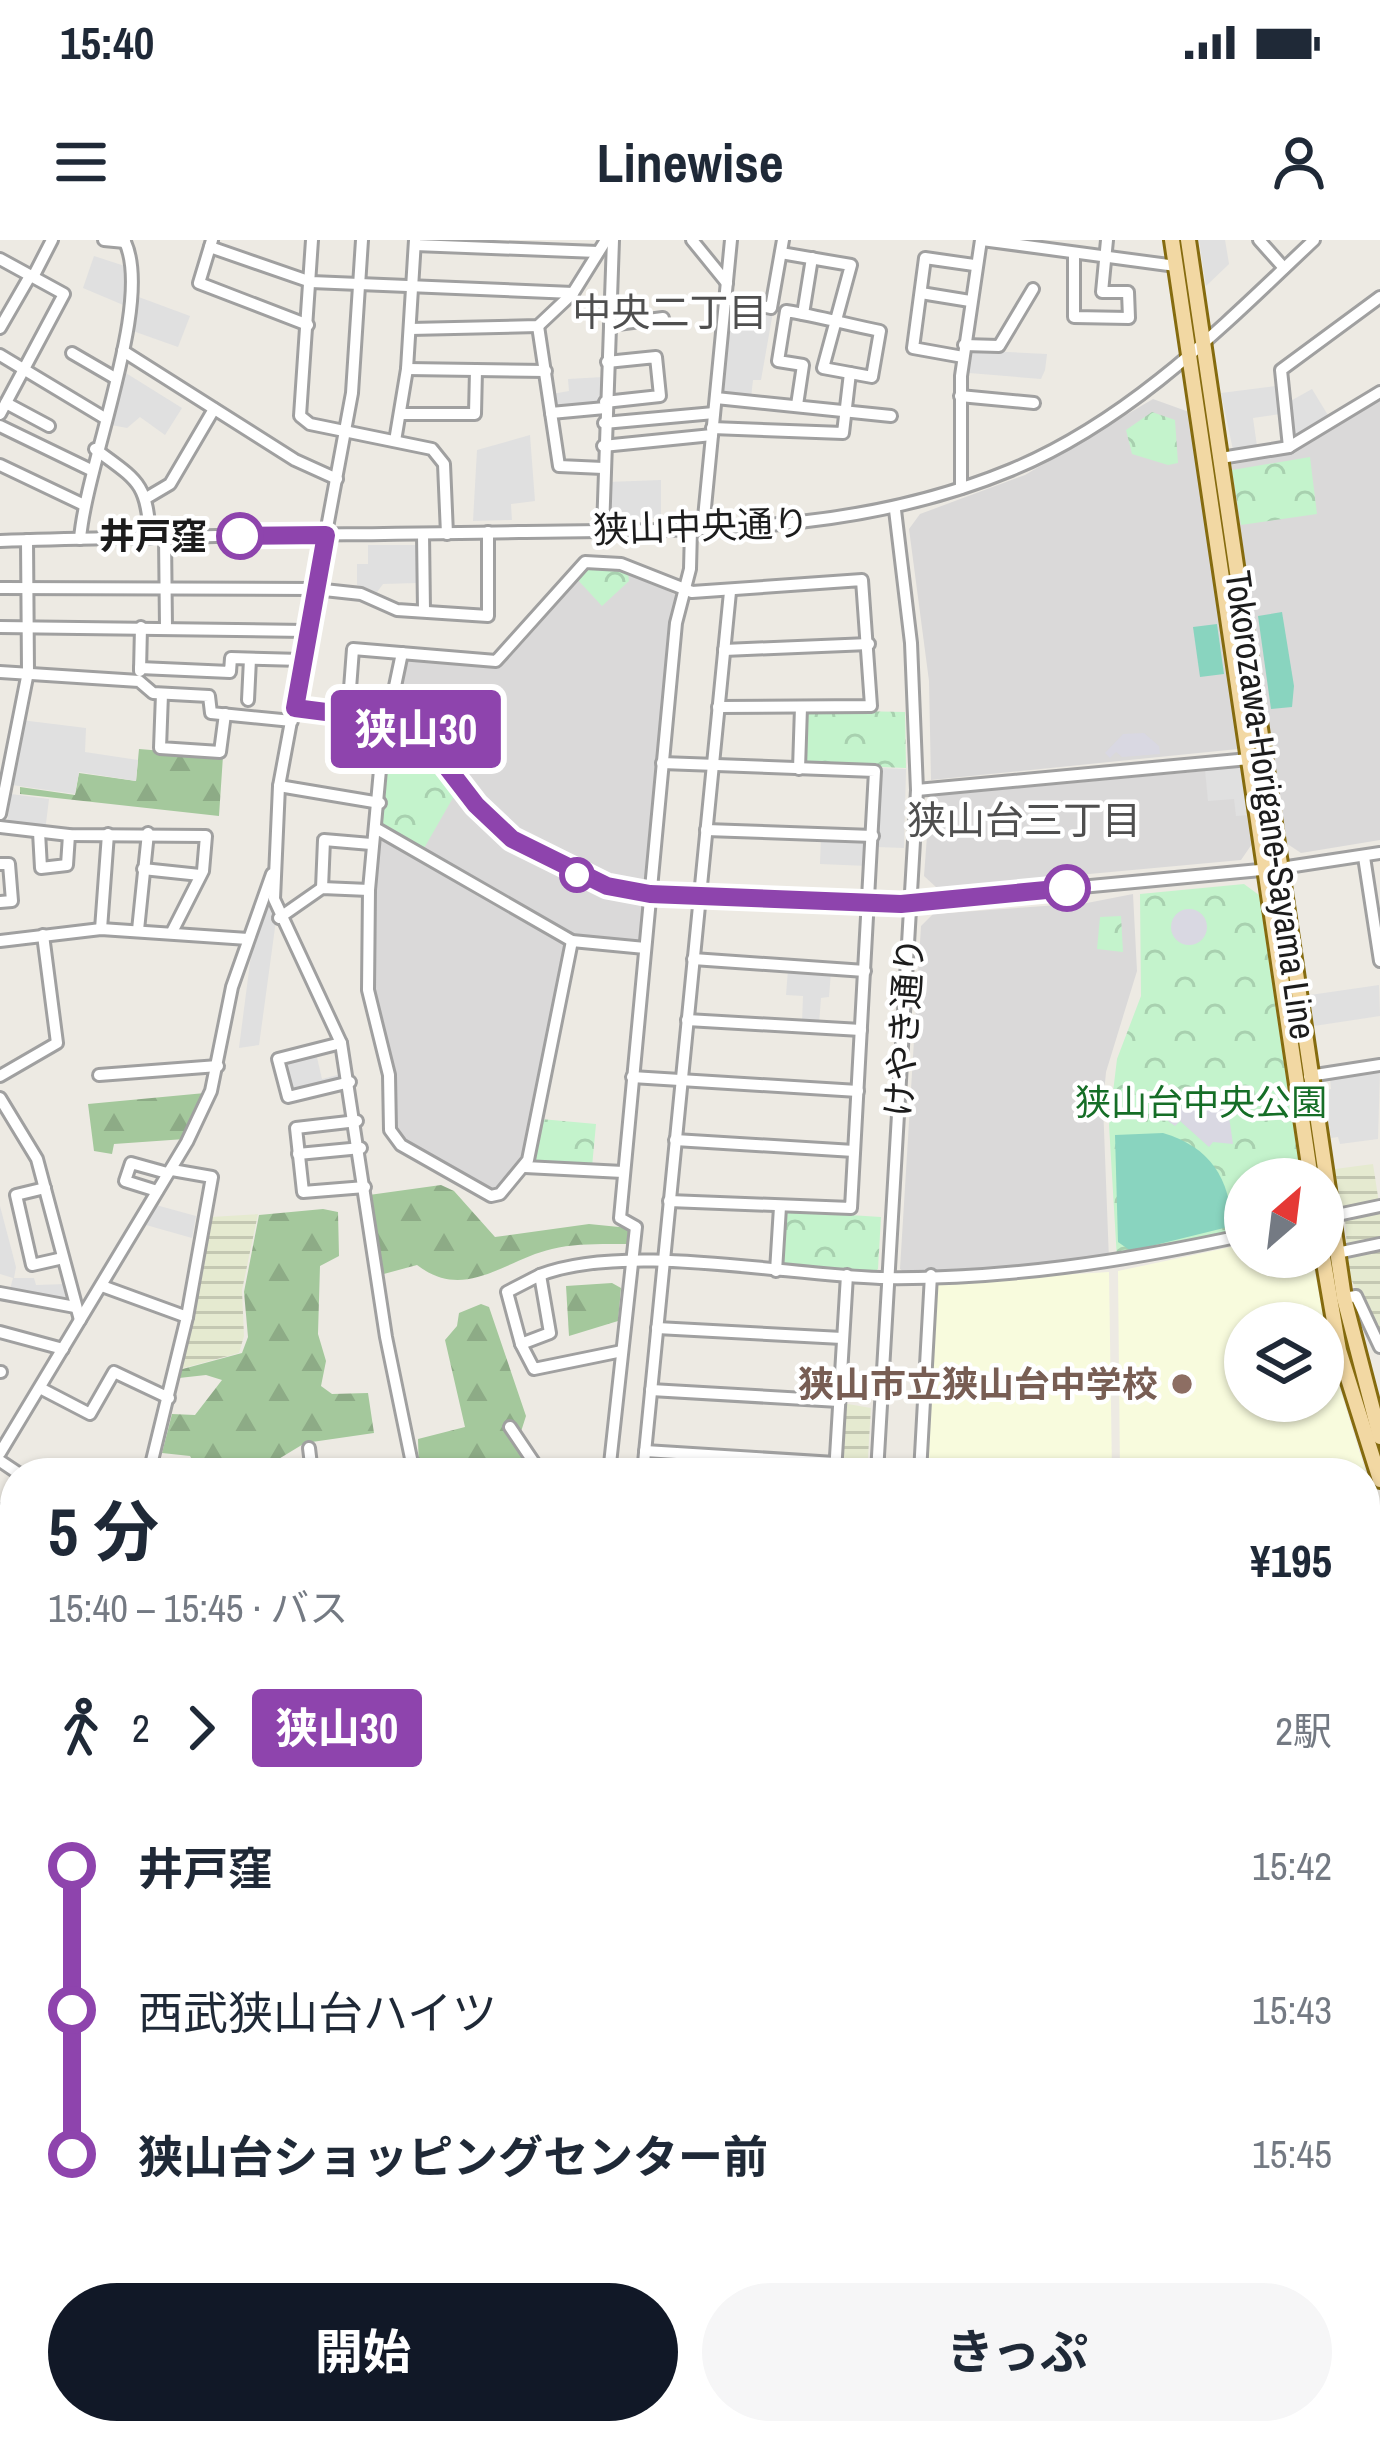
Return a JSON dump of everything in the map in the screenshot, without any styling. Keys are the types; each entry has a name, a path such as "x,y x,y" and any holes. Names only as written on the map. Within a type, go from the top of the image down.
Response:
{"main road":[{"name":"Tokorozawa-Horigane-Sayama Line","path":"1172,240 1249,759 1274,868 1320,1158"},
{"name":"Tokorozawa-Horigane-Sayama Line","path":"1188,240 1221,458 1309,1158"},
{"name":"Tokorozawa-Horigane-Sayama Line","path":"1332,1278 1339,1350 1373,1458"},
{"name":"Tokorozawa-Horigane-Sayama Line","path":"1337,1278 1380,1437"}],"street":[{"path":"0,328 52,240"},
{"path":"80,539 82,504 123,351 134,276 125,241 104,240"},
{"path":"312,240 298,411 310,424 432,449 440,456 447,534"},
{"path":"362,240 362,287 346,431 279,786 275,872 279,918 341,1042 357,1121 386,1337 412,1458"},
{"path":"410,329 538,326 573,293 610,240"},
{"path":"603,530 610,240"},
{"path":"692,240 727,283"},
{"path":"611,1458 636,1227 620,1219 623,1172 662,764 676,623 712,431 730,240"},
{"path":"962,488 960,396 974,265 981,240 1059,246 1074,254 1176,266"},
{"path":"1074,254 1074,317 1129,318 1128,292 1102,292 1101,257 1107,240"},
{"path":"1258,240 1284,268"},
{"name":"狭山中央通り","path":"0,541 790,525 895,511 962,488 1087,430 1189,355 1314,240"},
{"path":"395,441 407,369 416,243 598,252"},
{"path":"308,325 199,283 211,244 311,282 573,293"},
{"path":"726,299 770,308 803,314 835,322 880,331 872,377 823,368 835,322 851,266 782,246 770,308"},
{"path":"803,314 812,258"},
{"path":"974,265 925,258 913,348 964,351 999,346 1033,289"},
{"path":"0,259 64,294 3,408 49,426"},
{"path":"921,293 970,301"},
{"path":"1288,447 1281,370 1380,297"},
{"path":"786,311 778,361 802,365 796,405"},
{"path":"610,325 663,318"},
{"path":"538,326 561,468 603,468"},
{"path":"123,351 295,460 337,479"},
{"path":"72,353 115,378"},
{"path":"0,355 104,417"},
{"path":"551,413 661,396 656,357 607,362"},
{"path":"407,369 546,370"},
{"path":"400,413 475,414 476,370"},
{"path":"603,446 712,431 843,433 850,373"},
{"path":"1221,458 1288,447 1380,392"},
{"path":"960,396 1034,403"},
{"path":"716,398 891,416"},
{"path":"148,497 170,484 214,409"},
{"path":"604,423 714,412"},
{"path":"0,427 91,470"},
{"path":"95,449 131,476 148,497 150,538"},
{"path":"0,464 82,504"},
{"name":"けやき通り","path":"879,1458 917,790 911,643 895,511"},
{"path":"0,588 315,589 361,593 397,610 488,616 488,532"},
{"path":"423,534 424,611"},
{"path":"165,537 166,628"},
{"path":"0,814 7,737 28,672 27,540"},
{"path":"348,715 349,652 496,661 585,562 621,564 684,591 730,592 862,580 872,706 718,707"},
{"path":"644,1458 730,592"},
{"path":"0,627 306,631"},
{"path":"139,674 141,628"},
{"path":"724,650 869,644"},
{"path":"402,653 388,720 377,830 371,844 368,990 389,1076 394,1138 491,1196 500,1194 525,1167 572,941"},
{"path":"0,672 230,672 231,658 302,660"},
{"path":"248,700 250,659"},
{"path":"139,674 162,694 209,697 211,713 388,720 428,740 476,805 524,848 592,882 650,894 913,902 1274,868 1380,853"},
{"path":"162,694 160,748 220,752 225,714"},
{"path":"799,769 801,707"},
{"path":"917,790 1249,759"},
{"path":"662,764 875,771 850,1210 669,1201"},
{"path":"279,786 380,803"},
{"path":"0,827 69,835 206,836 200,875 172,932"},
{"path":"377,830 572,941 645,948"},
{"path":"706,830 873,836"},
{"path":"39,832 40,868 68,866 69,835"},
{"path":"137,930 148,833"},
{"path":"101,929 108,834"},
{"path":"322,888 323,840 371,844"},
{"path":"1364,857 1380,961"},
{"path":"0,864 9,864 12,902 0,902"},
{"path":"143,869 200,875"},
{"path":"0,1457 78,1314 102,1286 169,1172 218,1066 232,987 275,872"},
{"path":"279,918 322,888 369,890"},
{"path":"0,941 101,929 248,939"},
{"path":"0,1076 57,1043 43,935"},
{"path":"693,959 866,970"},
{"path":"687,1020 861,1030"},
{"path":"341,1042 278,1059 288,1097 350,1082"},
{"path":"99,1075 218,1066"},
{"path":"1310,1076 1380,1066"},
{"path":"632,1077 858,1091"},
{"path":"0,1098 22,1126 45,1188 78,1314"},
{"path":"357,1121 296,1128 298,1154 303,1192 364,1186"},
{"path":"675,1140 854,1151"},
{"path":"298,1154 361,1148"},
{"path":"153,1458 187,1317 212,1177 131,1163 125,1181 158,1191"},
{"path":"525,1167 623,1172"},
{"path":"45,1188 16,1195 32,1265 63,1258"},
{"path":"1344,1213 1380,1206"},
{"path":"776,1271 780,1207"},
{"path":"622,1351 534,1369 521,1344 507,1292 540,1275 632,1263 890,1277 1113,1264 1224,1240"},
{"path":"1344,1252 1380,1244"},
{"path":"521,1344 550,1333 540,1275"},
{"path":"836,1458 847,1275"},
{"path":"921,1458 931,1275"},
{"path":"102,1286 187,1317"},
{"path":"0,1293 78,1314"},
{"path":"1344,1298 1356,1296 1380,1347"},
{"path":"657,1328 842,1339"},
{"path":"0,1332 63,1349"},
{"path":"40,1388 90,1414 114,1372 169,1398"},
{"path":"651,1390 839,1401"},
{"path":"510,1427 531,1458"},
{"path":"309,1448 310,1458"},
{"path":"645,1451 723,1458"},
{"path":"0,1607 0,1621"}],"shaded area":[{"path":"1199,240 1225,240 1229,264 1206,286"},
{"path":"94,256 131,268 128,307 83,288"},
{"path":"136,296 190,316 178,347 130,330"},
{"path":"732,304 773,312 761,380 753,380 751,398 720,393"},
{"path":"968,350 1047,354 1045,370 1041,379 969,373"},
{"path":"121,370 182,408 165,435 140,417 127,428 106,424"},
{"path":"603,377 600,405 555,408 552,394 569,391 568,379"},
{"path":"1276,386 1280,414 1253,418 1257,446 1233,450 1221,393"},
{"path":"1312,389 1329,417 1295,438 1287,403"},
{"path":"1153,399 1189,412 1238,749 931,780 929,681 909,529 920,514 1025,475"},
{"path":"1380,399 1380,840 1301,853 1286,843 1231,465 1291,453"},
{"path":"530,435 535,501 511,504 512,520 473,521 477,450"},
{"path":"661,480 661,518 607,519 607,482"},
{"path":"368,545 417,545 417,583 383,584 377,592 357,585 357,564 368,564"},
{"path":"619,567 678,596 640,940 572,937 524,1154 494,1192 405,1142 395,1130 372,985 375,850 385,805 385,748 406,658 495,664 576,571"},
{"path":"21,720 86,728 85,752 138,760 136,781 79,772 75,794 12,785"},
{"path":"1144,733 1159,746 1160,754 1122,757 1116,752 1110,758 1105,753 1123,734"},
{"path":"1240,767 1249,815 1236,816 1234,799 1208,801 1205,770"},
{"path":"879,768 906,769 904,848 877,847"},
{"path":"1238,768 1252,844 1241,860 937,888 924,876 930,796"},
{"path":"11,794 49,799 45,831 7,824"},
{"path":"821,839 866,841 868,866 820,864"},
{"path":"1133,894 1137,971 1106,1072 1103,1104 1109,1260 905,1273 900,1269 921,926 933,914 1087,903"},
{"path":"267,904 276,920 259,1045 239,1048 251,955"},
{"path":"1189,909 1202,914 1207,927 1202,940 1189,945 1176,940 1171,927 1176,914"},
{"path":"788,969 831,972 829,997 821,998 819,1024 802,1023 803,996 786,995"},
{"path":"1379,985 1380,1016 1314,1026 1310,995"},
{"path":"316,1053 322,1079 345,1073 344,1080 289,1091 284,1061"},
{"path":"1380,1071 1378,1139 1340,1144 1338,1137 1331,1138 1324,1090 1331,1089 1330,1079"},
{"path":"1226,1096 1233,1144 1213,1142 1209,1147 1180,1121 1175,1126 1168,1121 1179,1104 1186,1109"},
{"path":"1373,1164 1379,1203 1344,1208 1344,1168"},
{"path":"156,1205 196,1216 192,1238 146,1225"},
{"path":"0,1206 16,1267 14,1278 34,1278 36,1285 66,1284 70,1301 9,1293 13,1278 0,1274"},
{"path":"1380,1212 1380,1241 1347,1248 1345,1219"},
{"path":"258,1214 242,1290 244,1336 239,1353 180,1369 211,1217"},
{"path":"1380,1247 1380,1337 1351,1279 1347,1253"},
{"name":"狭山市立狭山台中学校","path":"1224,1248 1224,1278 1316,1278 1321,1302 1224,1302 1224,1422 1344,1422 1344,1402 1361,1458 1120,1458 1118,1271"},
{"path":"1109,1272 1112,1458 925,1458 937,1282"},
{"path":"842,1403 871,1408 868,1458 839,1458"}],"green space":[{"path":"1152,412 1175,420 1178,463 1168,465 1132,454 1126,430"},
{"path":"1310,457 1317,514 1241,525 1232,470"},
{"path":"584,566 628,572 629,581 602,606 576,578"},
{"path":"1282,612 1294,686 1292,707 1271,709 1258,616"},
{"path":"1217,624 1224,674 1200,677 1193,627"},
{"path":"807,710 905,712 906,768 805,764"},
{"path":"394,731 419,746 454,796 423,850 382,823 387,749"},
{"path":"139,749 223,756 219,816 20,794 20,787 75,795 79,773 136,781"},
{"name":"狭山台中央公園","path":"1244,884 1259,895 1298,1158 1224,1158 1224,1236 1117,1259 1109,1125 1117,1059 1141,996 1140,894"},
{"path":"1121,916 1123,952 1097,949 1100,917"},
{"path":"205,1093 185,1139 114,1144 112,1154 94,1151 88,1104"},
{"path":"541,1119 596,1124 592,1167 532,1161"},
{"path":"1163,1133 1205,1156 1224,1185 1224,1228 1131,1251 1118,1242 1115,1135"},
{"path":"441,1185 454,1191 495,1237 589,1224 629,1228 629,1244 552,1249 468,1279 452,1280 417,1265 380,1275 369,1195"},
{"path":"787,1211 881,1217 878,1269 873,1273 783,1267"},
{"path":"338,1212 339,1256 320,1266 318,1334 326,1361 321,1386 332,1394 368,1393 374,1433 305,1443 280,1458 191,1458 162,1453 172,1414 195,1415 222,1380 206,1375 179,1378 179,1370 242,1353 248,1337 244,1292 259,1215"},
{"path":"612,1283 621,1288 618,1321 569,1336 566,1286"},
{"path":"481,1304 489,1307 526,1416 517,1444 526,1458 419,1458 418,1439 465,1427 445,1340 457,1326 459,1313"}],"bus line":[{"name":"狭山30","path":"240,536 326,535 295,708 388,720 419,731 497,826 531,852 576,875 650,894 901,904 1067,888"}],"place":[{"name":"井戸窪","path":"240,536"},
{"name":"狭山市立狭山台中学校","path":"1182,1384"}],"district":[{"name":"中央二丁目","path":"670,312"},
{"name":"狭山台三丁目","path":"1024,820"}]}
